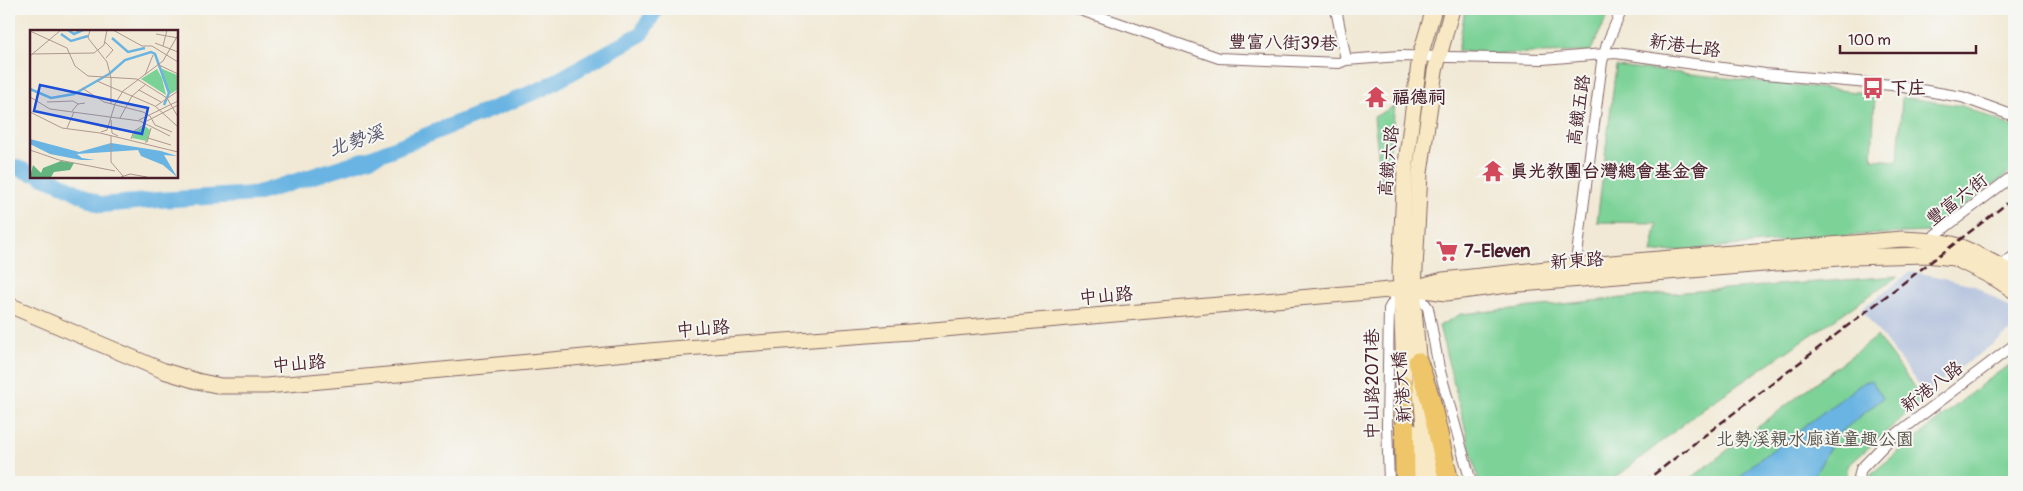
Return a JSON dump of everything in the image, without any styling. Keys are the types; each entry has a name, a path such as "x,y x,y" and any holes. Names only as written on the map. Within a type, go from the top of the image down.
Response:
{"highway":[{"path":"1418,362 1430,398 1449,482"},
{"path":"1404,386 1405,482"}],"main road":[{"name":"高鐵六路","path":"1407,289 1400,269 1405,171 1420,56 1434,9"},
{"name":"高鐵六路","path":"1407,289 1420,173 1435,71 1452,9"},
{"name":"新東路","path":"1407,289 1443,280 1574,273 1902,239 1929,248 1954,245 1999,272 2014,275"},
{"name":"新東路","path":"1999,272 2014,291"},
{"name":"中山路","path":"9,305 164,372 222,386 266,386 671,349 910,332 1407,289"},
{"name":"新港大橋","path":"1407,289 1414,308 1424,428 1433,482"},
{"name":"新港大橋","path":"1407,289 1404,386 1420,482"}],"street":[{"name":"豐富八街39巷","path":"1078,9 1219,58 1339,63 1346,60"},
{"path":"1336,9 1346,60"},
{"name":"高鐵五路","path":"1574,273 1604,54 1622,9"},
{"name":"新港七路","path":"1346,60 1420,56 1543,59 1616,53 1766,74 1892,85 1962,97 2014,116"},
{"name":"豐富六街","path":"1929,248 1935,236 2014,175"},
{"path":"1999,272 2014,256"},
{"path":"1407,289 1428,308 1439,368 1471,482"},
{"name":"中山路2071巷","path":"1389,482 1387,424 1389,309 1407,289"},
{"name":"新港八路","path":"1858,482 1861,469 1890,439 2014,346"}],"shaded area":[{"path":"1912,271 1974,285 2014,311 2014,329 1925,393 1861,309"}],"green space":[{"path":"1465,9 1611,9 1590,52 1483,54 1458,51"},
{"path":"1616,66 1875,94 1872,159 1898,161 1902,97 1962,106 2014,127 2014,169 1929,232 1841,236 1651,253 1657,223 1597,222"},
{"path":"1395,106 1386,179 1381,180 1374,117"},
{"path":"1898,276 1705,407 1610,482 1479,482 1439,326 1461,314 1684,292"},
{"name":"北勢溪親水廊道童趣公園","path":"1877,336 1923,399 1848,466 1846,482 1686,482"},
{"path":"2014,362 2014,482 1870,482 1871,474 1990,378"}],"water":[{"path":"1871,380 1883,398 1837,435 1811,482 1736,482 1752,465 1864,382"}],"waterway":[{"name":"北勢溪","path":"46,178 101,205 256,194 370,158 544,88 641,34 656,9"},
{"name":"北勢溪","path":"9,165 30,173"}],"railway":[{"path":"1644,482 2014,198"}],"place":[{"name":"下庄","path":"1873,88"},
{"name":"福德祠","path":"1376,97"},
{"name":"真光教團台灣總會基金會","path":"1493,171"},
{"name":"7-Eleven","path":"1447,251"}]}
